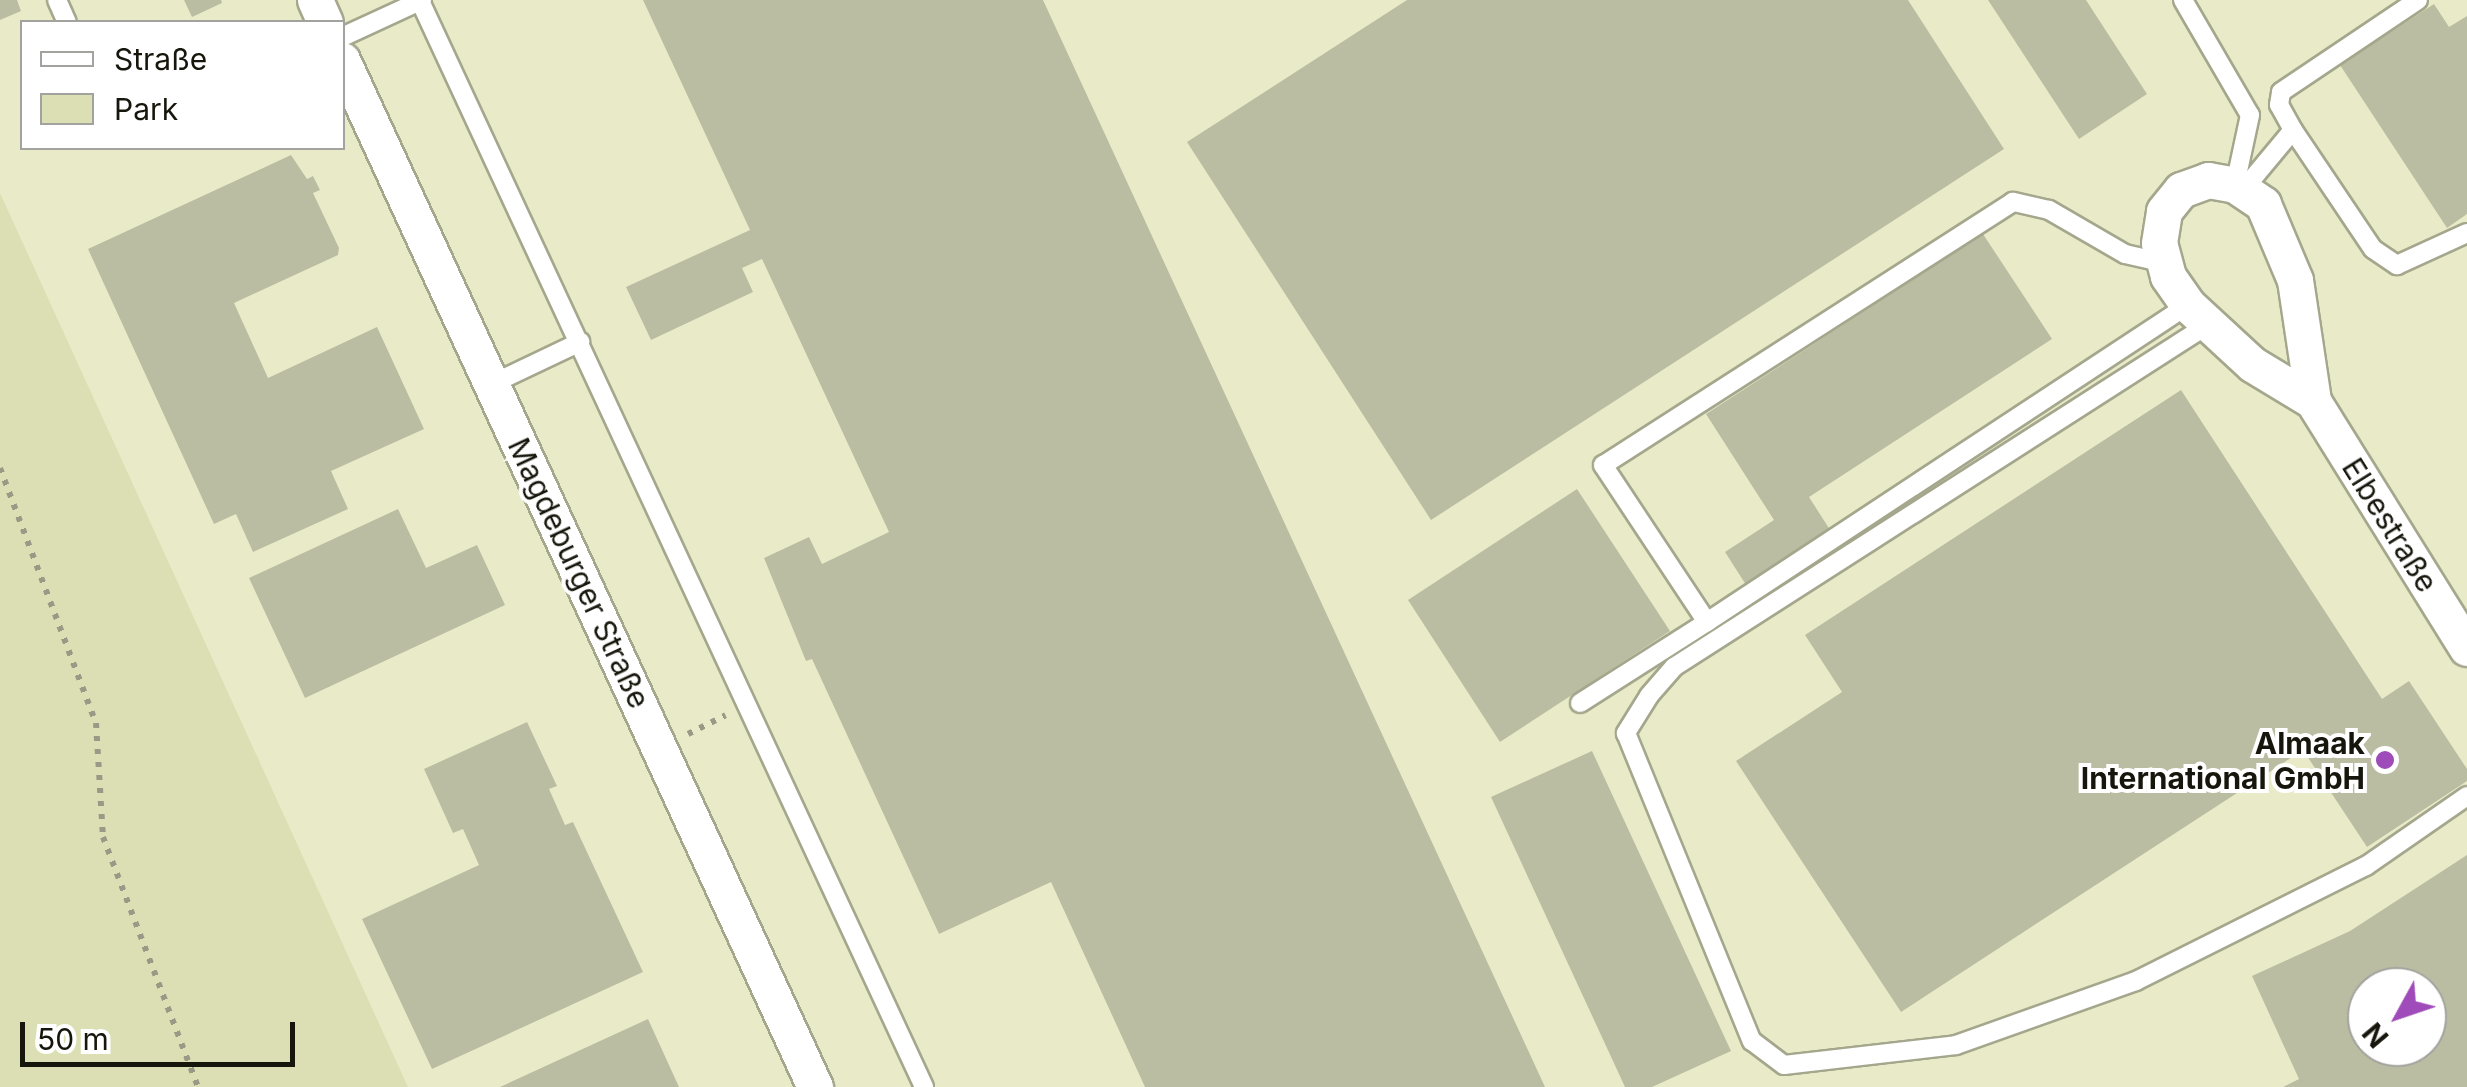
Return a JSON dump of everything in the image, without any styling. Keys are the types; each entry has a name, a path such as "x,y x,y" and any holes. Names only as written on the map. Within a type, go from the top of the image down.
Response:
{"street":[{"name":"Magdeburger Straße","path":"345,66 814,1087"},
{"name":"Elbestraße","path":"2313,401 2252,364 2198,314 2164,263 2158,243 2164,211 2181,190 2208,180 2239,188 2263,204 2295,280 2313,401 2467,648"}],"lane":[{"path":"345,36 421,0 924,1087"},
{"path":"2184,0 2250,115 2239,188"},
{"path":"2418,0 2281,92 2279,105 2373,249 2397,264 2467,234"},
{"path":"2239,188 2293,130"},
{"path":"1707,622 1603,464 2013,202 2049,210 2125,254 2164,263"},
{"path":"1580,703 2198,314"},
{"path":"2198,314 1674,666 1626,733 1752,1041 1784,1065 1956,1046 2136,980 2366,866 2467,796"},
{"path":"492,384 580,342"}],"path":[{"path":"0,468 96,723 102,837 198,1087"},
{"path":"660,748 747,705"}],"shaded area":[{"path":"0,0 2467,0 2467,1087 404,1087 0,195"}],"green space":[{"path":"0,193 408,1087 0,1087"}],"building":[{"path":"0,0 17,0 21,11 0,20"},
{"path":"184,0 221,0 222,3 192,17"},
{"path":"643,0 1043,0 1545,1087 1145,1087 1051,882 939,934 812,659 806,661 764,558 809,537 822,564 889,532 762,259 742,268 753,292 651,340 626,287 750,230"},
{"path":"1407,0 1908,0 2004,149 1431,520 1187,142"},
{"path":"1988,0 2086,0 2147,94 2079,139"},
{"path":"2434,4 2449,27 2467,16 2467,214 2447,228 2340,65"},
{"path":"291,155 307,179 313,176 320,190 313,193 339,248 338,255 234,303 268,378 377,327 424,429 331,471 348,509 253,552 236,514 214,524 88,249"},
{"path":"1983,234 2052,339 1809,497 1832,533 1748,588 1725,552 1774,520 1706,414"},
{"path":"2181,390 2382,699 2409,681 2467,769 2467,781 2367,847 2303,750 1901,1012 1736,761 1842,692 1805,635"},
{"path":"1577,489 1670,631 1500,742 1408,600"},
{"path":"398,509 426,568 477,545 505,605 305,698 249,578"},
{"path":"527,722 557,786 549,789 565,825 573,822 643,972 432,1069 362,919 479,865 463,829 453,833 424,769"},
{"path":"1592,751 1731,1051 1652,1087 1625,1087 1491,797"},
{"path":"2467,855 2467,1087 2283,1087 2299,1079 2252,976 2350,931"},
{"path":"648,1019 679,1087 500,1087"}],"place":[{"name":"Almaak International GmbH","path":"2385,760"}]}
